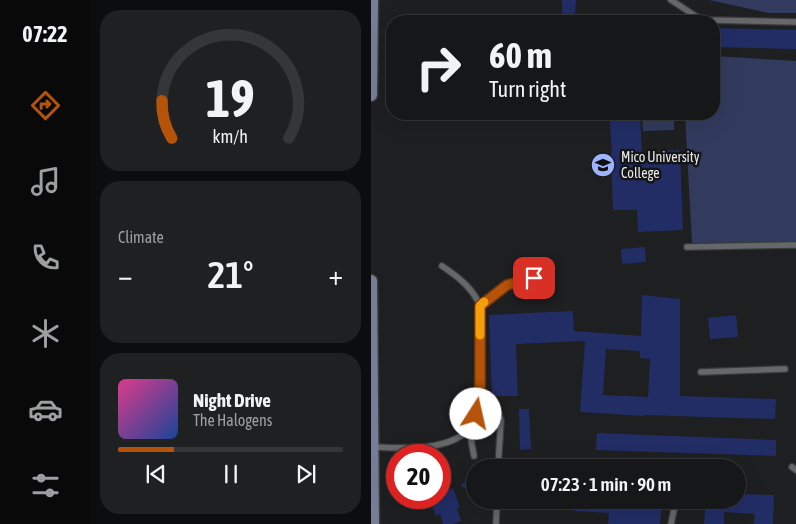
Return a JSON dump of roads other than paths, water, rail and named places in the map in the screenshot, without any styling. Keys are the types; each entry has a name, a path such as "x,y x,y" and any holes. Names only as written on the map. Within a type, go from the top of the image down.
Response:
{"main road":[{"path":"371,95 372,0"},
{"path":"371,280 373,524"}],"lane":[{"path":"671,0 694,15"},
{"path":"720,20 796,22"},
{"path":"687,247 796,245"},
{"path":"372,447 402,448 436,445 459,436 469,429 476,414 480,389 480,306 476,296 455,275 442,266"},
{"path":"480,306 507,285 534,278"},
{"path":"701,372 785,369"},
{"path":"480,389 498,411 501,420 499,459"},
{"path":"469,429 474,456"},
{"path":"496,524 497,509"},
{"path":"671,524 674,509"}],"place":[{"name":"Mico University College","path":"603,165"}]}
